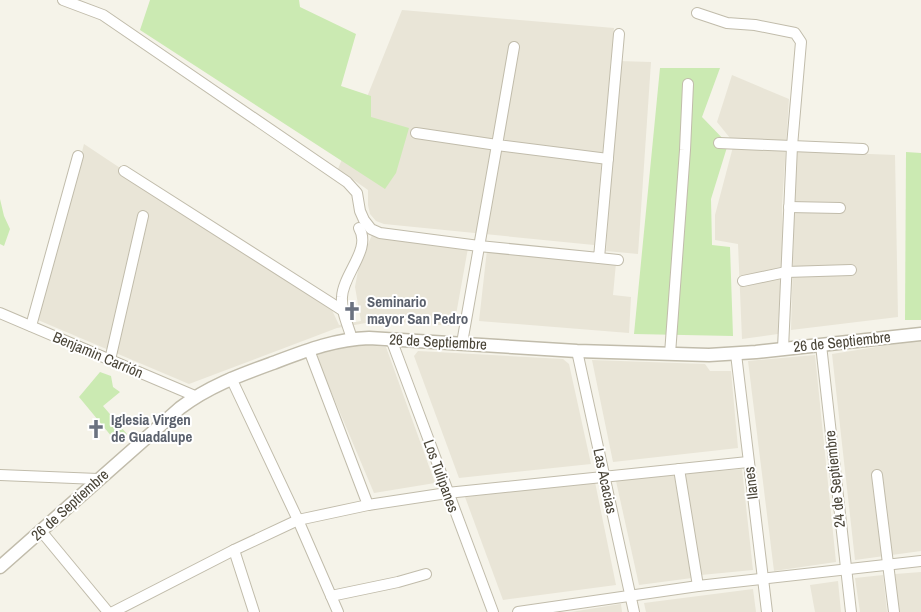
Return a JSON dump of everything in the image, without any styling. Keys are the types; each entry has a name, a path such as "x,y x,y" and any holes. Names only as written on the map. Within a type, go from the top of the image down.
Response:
{"street":[{"path":"63,0 103,15 347,182 357,193 360,211 371,229 380,233 479,246 618,260"},
{"path":"697,13 726,23 755,25 796,33 801,42 792,146 783,349"},
{"path":"599,258 619,34"},
{"path":"462,343 514,47"},
{"path":"670,354 688,84"},
{"path":"416,133 608,159"},
{"path":"720,143 862,148"},
{"path":"31,326 78,156"},
{"path":"124,171 342,310"},
{"path":"789,207 840,208"},
{"path":"110,360 143,216"},
{"path":"352,339 342,310 342,296 345,281 362,248 362,234 359,228"},
{"path":"742,281 786,272 852,270"},
{"name":"Benjamin Carrión","path":"0,313 196,396"},
{"name":"26 de Septiembre","path":"0,568 98,479 196,396 231,378 309,350 352,339 391,339 670,354 736,354 921,334"},
{"name":"Los Tulipanes","path":"391,339 493,612"},
{"name":"24 de Septiembre","path":"821,345 851,612"},
{"path":"309,350 368,505"},
{"name":"Las Acacias","path":"577,350 634,612"},
{"name":"Ilanes","path":"736,354 767,612"},
{"path":"231,378 298,520 338,612"},
{"path":"113,612 234,550 298,520 368,505 447,493 748,462"},
{"path":"679,469 698,586"},
{"path":"0,475 98,479"},
{"path":"877,475 894,612"},
{"path":"41,531 108,612"},
{"path":"234,550 254,612"},
{"path":"518,612 630,594 921,561"},
{"path":"331,596 426,574"}],"shaded area":[{"path":"402,10 614,28 594,245 384,224 376,221 370,214 368,190 338,169"},
{"path":"618,61 651,62 638,254 606,251"},
{"path":"732,75 789,99 782,206 783,235 778,334 742,339 738,244 715,240 715,215 734,143 717,122"},
{"path":"84,144 331,308 339,325 361,321 355,287 359,265 372,235 468,248 454,326 398,322 366,323 337,328 189,384 38,320"},
{"path":"796,151 895,155 898,317 791,330"},
{"path":"487,250 616,263 613,295 631,297 629,333 479,321"},
{"path":"921,341 921,551 855,560 832,354"},
{"path":"364,345 386,347 435,483 374,493 316,356 332,350"},
{"path":"418,351 563,359 569,364 591,464 459,478 414,356"},
{"path":"815,355 836,562 774,571 748,361"},
{"path":"592,360 705,364 710,371 731,371 738,448 613,462"},
{"path":"742,469 753,570 701,575 684,474"},
{"path":"674,474 692,578 639,585 616,481"},
{"path":"595,482 616,585 503,600 465,497"},
{"path":"921,572 921,612 899,612 895,574"},
{"path":"883,575 887,612 860,612 855,578"},
{"path":"838,581 841,612 815,612 810,585"},
{"path":"753,589 756,612 646,612 644,603"},
{"path":"620,604 622,612 571,612"}],"green space":[{"path":"150,0 299,0 300,7 356,34 341,86 371,96 371,117 409,128 396,173 385,189 140,30"},
{"path":"660,68 720,68 702,117 728,144 711,199 712,245 730,247 733,336 634,334"},
{"path":"906,152 921,153 921,320 905,320"},
{"path":"0,199 4,216 10,229 4,246 0,244"},
{"path":"100,372 111,376 113,387 120,392 103,406 127,434 117,443 79,397"}],"place":[{"name":"Seminario mayor San Pedro","path":"352,311"},
{"name":"Iglesia Virgen de Guadalupe","path":"96,429"}]}
